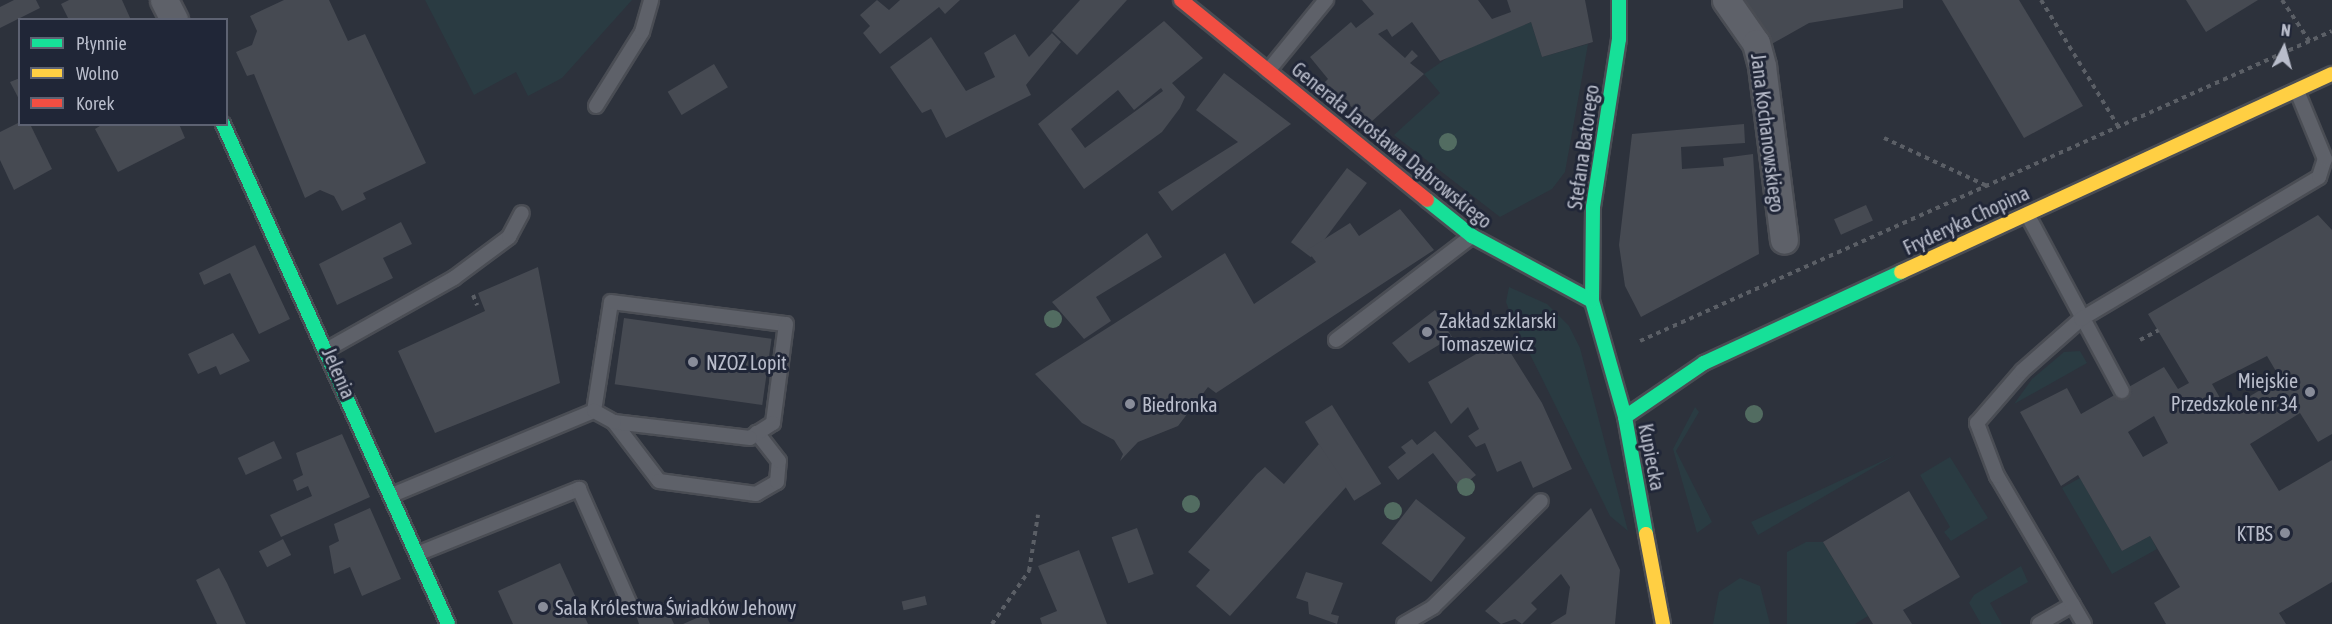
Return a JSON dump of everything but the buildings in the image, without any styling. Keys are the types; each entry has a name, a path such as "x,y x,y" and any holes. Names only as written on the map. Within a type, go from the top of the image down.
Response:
{"street":[{"path":"164,0 173,18"},
{"name":"Generała Jarosława Dąbrowskiego","path":"1181,0 1472,236 1592,301"},
{"name":"Stefana Batorego","path":"1592,301 1593,207 1619,39 1619,0"},
{"name":"Jana Kochanowskiego","path":"1726,0 1756,43 1762,66 1784,240"},
{"name":"Fryderyka Chopina","path":"1625,417 1704,363 2332,74"},
{"name":"Jelenia","path":"224,126 328,349 448,624"},
{"name":"Kupiecka","path":"1592,301 1625,417 1663,624"}],"lane":[{"path":"596,106 642,32 651,0"},
{"path":"1268,71 1326,0"},
{"path":"2084,624 1997,476 1977,423 2022,371 2081,319 2319,177 2325,159 2297,91"},
{"path":"328,349 454,278 509,237 522,213"},
{"path":"2027,214 2081,319 2122,391"},
{"path":"1336,340 1472,236"},
{"path":"611,302 786,324 772,423 750,438 614,422 594,411 611,302"},
{"path":"392,495 594,411"},
{"path":"614,422 659,482 756,494 777,482 779,461 757,433"},
{"path":"417,554 579,489 631,607"},
{"path":"1404,624 1433,606 1541,501"},
{"path":"2038,624 2073,604"}],"path":[{"path":"2041,0 2119,128"},
{"path":"2282,0 2310,42"},
{"path":"1632,333 1636,343 1686,324 2332,31"},
{"path":"1884,138 1988,186"},
{"path":"2140,340 2158,330"},
{"path":"992,624 1029,571 1038,515"}],"shaded area":[{"path":"425,0 632,0 562,78 528,96 516,72 474,95"},
{"path":"1531,22 1542,57 1588,44 1565,172 1552,189 1500,217 1394,135 1440,93 1424,74 1450,56"},
{"path":"1509,287 1547,304 1569,326 1580,348 1628,531 1610,516 1512,318 1506,302"},
{"path":"2080,351 2087,363 2014,404 2032,379 2064,352"},
{"path":"1695,407 1699,412 1676,451 1712,522 1697,533 1673,449"},
{"path":"1895,455 1758,535 1751,522"},
{"path":"1950,457 1988,518 1951,541 1944,532 1950,527 1920,475"},
{"path":"2080,478 2122,551 2150,536 2157,549 2112,574 2062,488"},
{"path":"1806,542 1823,542 1868,616 1855,624 1787,624 1787,552"},
{"path":"2021,566 2028,582 1990,603 2002,624 1981,624 1969,603 1974,595"},
{"path":"1740,578 1760,586 1770,624 1713,624 1719,592"}],"traffic: fast":[{"path":"1619,0 1619,39 1593,207 1592,301 1625,417 1646,534"},
{"path":"224,126 448,624"},
{"path":"1427,200 1472,236 1592,301"},
{"path":"1625,417 1704,363 1901,272"}],"traffic: slow":[{"path":"1901,272 2332,74"},
{"path":"1646,534 1663,624"}],"traffic: jam":[{"path":"1181,0 1427,200"}],"place":[{"name":"Zakład szklarski Tomaszewicz","path":"1427,332"},
{"name":"NZOZ Lopit","path":"693,362"},
{"name":"Miejskie Przedszkole nr 34","path":"2310,392"},
{"name":"Biedronka","path":"1130,404"},
{"name":"KTBS","path":"2285,533"},
{"name":"Sala Królestwa Świadków Jehowy","path":"543,607"}]}
